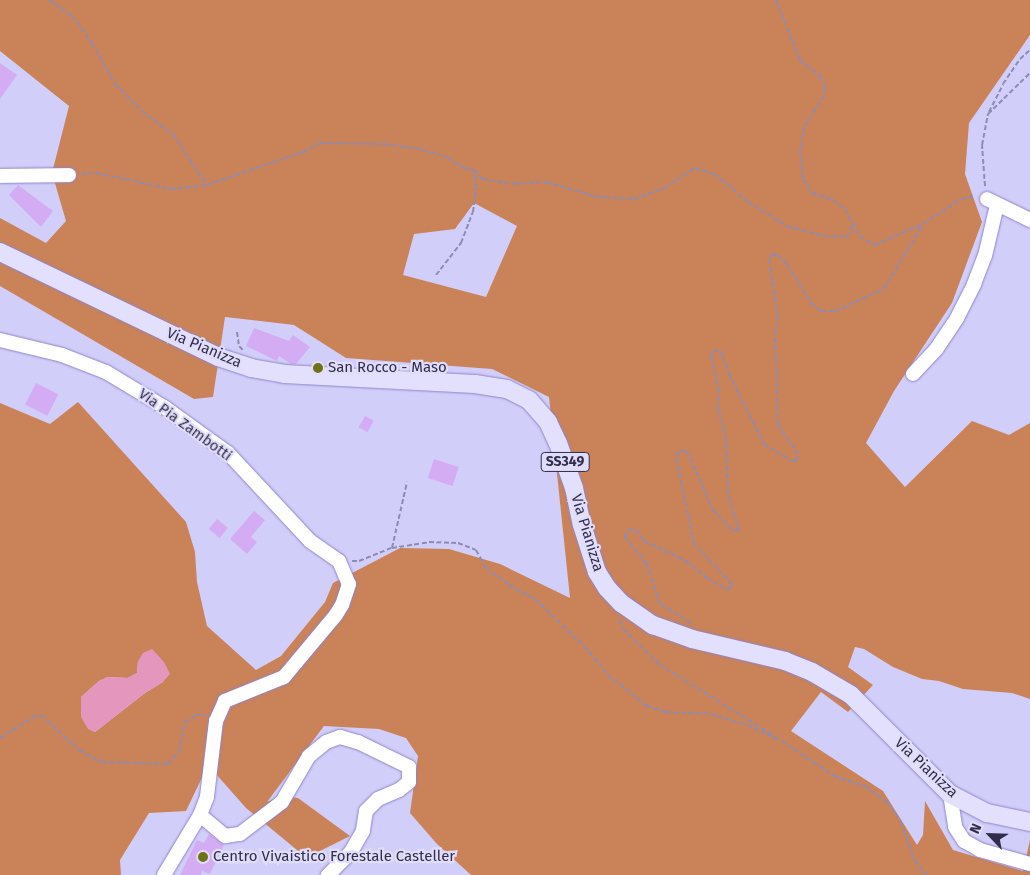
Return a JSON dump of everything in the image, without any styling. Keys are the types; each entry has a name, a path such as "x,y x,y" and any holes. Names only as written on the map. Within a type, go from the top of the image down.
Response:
{"main road":[{"name":"Via Pianizza","path":"0,252 218,357 251,368 284,374 475,384 507,390 529,400 548,422 558,443 574,488 582,525 597,572 607,588 621,603 654,625 692,640 785,661 812,672 852,695 950,794 987,813 1030,822"}],"street":[{"path":"0,176 69,175"},
{"path":"913,374 936,348 957,318 974,284 985,256 992,202 1030,220"},
{"name":"Via Pia Zambotti","path":"0,340 62,355 106,372 164,407 228,453 310,541 340,561"},
{"path":"164,875 200,815 207,797 216,721 225,701 284,678 317,640 342,605 349,584 340,561"},
{"path":"200,815 225,836 240,834 282,802 309,756 326,742 340,737 358,742 409,767 409,782 399,790 378,799 366,811 362,831 351,852 328,875"},
{"path":"950,794 955,827 964,841 980,850 1030,864"}],"path":[{"path":"49,0 72,16 92,42 114,84 142,111 173,134 207,185"},
{"path":"776,0 800,60 820,76 825,87 824,96 804,127 800,151 804,179 812,193 833,200 845,209 860,236 874,245 923,224 961,199 974,196 992,202"},
{"path":"992,202 983,178 982,145 988,114 1003,84 1020,59 1030,50"},
{"path":"988,114 1030,73"},
{"path":"69,175 96,173 171,189 207,185 303,152 320,143 385,144 415,148 447,157 464,168 474,170 482,178 514,184 546,182 597,197 634,199 664,188 695,168 715,174 748,202 787,226 824,236 847,237 853,224"},
{"path":"436,275 444,268 461,243 473,212 476,187 474,170"},
{"path":"693,624 660,604 647,564 625,537 628,530 636,530 644,541 686,562 706,578 728,590 731,587 732,584 694,544 676,456 680,451 687,451 714,510 732,530 739,530 728,493 726,440 718,408 719,391 711,357 713,352 720,351 723,356 728,374 764,444 792,462 796,461 798,454 778,425 774,334 778,317 769,258 773,254 778,255 787,264 812,303 821,311 835,312 884,289 923,224"},
{"path":"392,548 407,482"},
{"path":"340,561 359,561 392,548 429,542 458,543 476,550 486,568 509,585 535,599 584,646 608,675 647,706 666,712 711,714 747,726 782,741"},
{"path":"617,613 623,629 659,664 834,776 865,786 887,802 900,822 915,861 926,875"},
{"path":"0,738 34,717 41,715 79,750 102,762 167,764 179,752 184,722 196,715 208,715 216,721"}],"shaded area":[{"path":"0,0 1030,0 1030,35 969,123 965,174 982,222 952,303 894,391 866,443 905,487 972,421 1009,435 1030,423 1030,699 1012,693 963,689 939,681 922,679 893,667 864,649 855,647 848,667 873,685 848,712 821,692 791,731 883,791 917,845 923,835 925,801 953,850 1023,871 1030,840 1030,875 471,875 437,844 410,813 418,756 406,738 379,729 324,726 267,802 281,796 298,798 350,836 314,854 303,855 246,808 208,765 186,811 149,813 120,860 121,875 0,875 0,403 50,424 78,402 186,522 195,552 197,582 207,626 256,670 281,656 325,602 333,583 400,548 449,549 500,564 570,598 549,397 492,369 346,358 294,325 225,317 213,397 194,399 0,286 0,218 46,243 66,221 52,173 69,106 0,51","holes":["474,203 517,226 486,297 403,275 414,234 455,229","138,661 163,682 145,693 95,732 89,729 81,697 99,681 108,677 128,678 137,673"]},
{"path":"152,649 164,662 170,674 163,682 145,693 95,732 88,729 81,717 81,697 99,681 108,677 127,678 137,673 138,661 143,653"}],"building":[{"path":"0,63 17,75 0,99"},
{"path":"18,185 53,211 41,227 9,195"},
{"path":"254,328 289,341 293,335 310,347 296,364 291,364 279,356 277,361 246,346"},
{"path":"36,383 58,394 47,416 25,404"},
{"path":"365,416 374,421 367,432 359,427"},
{"path":"434,459 459,467 453,486 428,478"},
{"path":"254,511 265,520 251,537 257,542 247,554 230,539"},
{"path":"217,519 228,528 220,538 209,529"},
{"name":"Centro Vivaistico Forestale Casteller","path":"209,834 224,845 210,874 202,871 201,875 180,875 197,840 204,843"}],"place":[{"name":"San Rocco - Maso","path":"318,368"},
{"name":"Centro Vivaistico Forestale Casteller","path":"203,857"}]}
